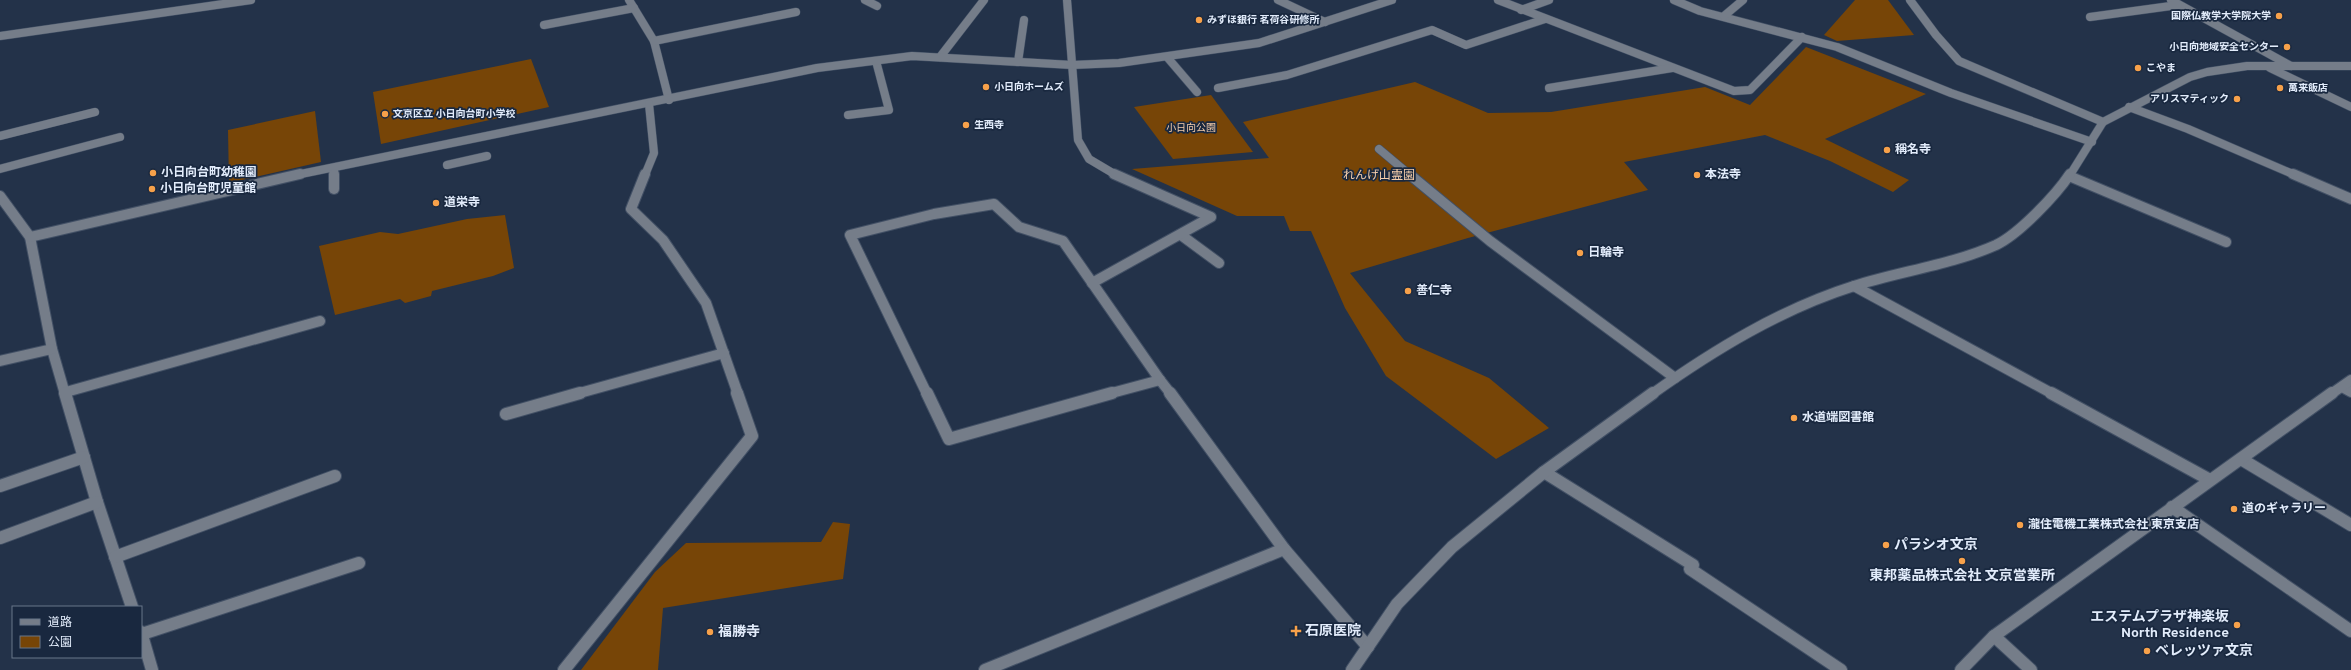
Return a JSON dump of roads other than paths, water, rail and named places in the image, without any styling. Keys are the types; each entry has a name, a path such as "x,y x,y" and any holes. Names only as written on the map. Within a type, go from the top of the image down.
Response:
{"street":[{"path":"0,36 251,0"},
{"path":"629,0 654,41 669,100"},
{"path":"865,0 877,6"},
{"path":"940,57 984,0"},
{"path":"1067,0 1078,140 1089,159 1126,181 1211,217 1092,283"},
{"path":"1278,0 1325,22"},
{"path":"30,238 266,181 669,100 818,68 912,56 1072,65 1119,63 1259,43 1392,0"},
{"path":"1498,0 1734,91 1750,90 1802,37"},
{"path":"1521,10 1549,0"},
{"path":"1674,0 1700,11 1724,16 1837,47 1951,93 2092,142"},
{"path":"1724,16 1743,0"},
{"path":"1910,0 1936,35 1959,61 2103,122"},
{"path":"2171,0 2291,66"},
{"path":"2090,17 2178,4"},
{"path":"544,25 634,8"},
{"path":"654,41 796,12"},
{"path":"1218,88 1287,75 1432,30 1466,44 1545,19"},
{"path":"1018,62 1024,20"},
{"path":"1167,57 1197,92"},
{"path":"848,115 889,110 876,61"},
{"path":"1352,670 1397,604 1452,547 1544,472 1675,378 1772,319 1854,286 1950,262 1998,244 2040,211 2069,176 2092,142 2103,122 2129,107 2205,71 2291,66 2351,66"},
{"path":"2268,67 2351,107"},
{"path":"1549,88 1674,68"},
{"path":"564,670 752,436 706,303 663,240 631,209 654,153 649,104"},
{"path":"2129,107 2188,129 2351,200"},
{"path":"0,136 95,112"},
{"path":"0,169 120,137"},
{"path":"1379,149 1490,241 1675,378"},
{"path":"447,165 487,156"},
{"path":"334,168 334,189"},
{"path":"2069,176 2226,242"},
{"path":"0,196 30,238 52,349 66,392 97,502 132,606"},
{"path":"1160,380 948,439 850,236 934,214 994,204 1019,226 1063,241 1160,380 1284,549 1368,647"},
{"path":"1181,235 1219,263"},
{"path":"1854,286 2210,480"},
{"path":"66,392 320,321"},
{"path":"0,361 52,349"},
{"path":"506,414 724,354"},
{"path":"1961,670 1994,636 2241,458 2348,386"},
{"path":"0,486 84,457"},
{"path":"2241,458 2351,525"},
{"path":"1544,472 1693,565 1690,569 1841,670"},
{"path":"115,557 335,476"},
{"path":"0,538 97,502"},
{"path":"2172,507 2351,631"},
{"path":"985,670 1284,549"},
{"path":"142,633 359,562"},
{"path":"142,636 152,670"},
{"path":"1994,636 2031,670"}],"place":[{"name":"国際仏教学大学院大学","path":"2279,16"},
{"name":"みずほ銀行 茗荷谷研修所","path":"1199,20"},
{"name":"小日向地域安全センター","path":"2287,47"},
{"name":"こやま","path":"2138,68"},
{"name":"小日向ホームズ","path":"986,87"},
{"name":"萬来飯店","path":"2280,88"},
{"name":"アリスマティック","path":"2237,99"},
{"name":"文京区立 小日向台町小学校","path":"385,114"},
{"name":"生西寺","path":"966,125"},
{"name":"稱名寺","path":"1887,150"},
{"name":"小日向台町幼稚園","path":"153,173"},
{"name":"本法寺","path":"1697,175"},
{"name":"小日向台町児童館","path":"152,189"},
{"name":"道栄寺","path":"436,203"},
{"name":"日輪寺","path":"1580,253"},
{"name":"善仁寺","path":"1408,291"},
{"name":"水道端図書館","path":"1794,418"},
{"name":"道のギャラリー","path":"2234,509"},
{"name":"瀧住電機工業株式会社 東京支店","path":"2020,525"},
{"name":"パラシオ文京","path":"1886,545"},
{"name":"東邦薬品株式会社 文京営業所","path":"1962,561"},
{"name":"エステムプラザ神楽坂 North Residence","path":"2237,625"},
{"name":"石原医院","path":"1296,631"},
{"name":"福勝寺","path":"710,632"},
{"name":"ベレッツァ文京","path":"2147,651"}],"park label":[{"name":"小日向公園","path":"1191,128"},
{"name":"れんげ山霊園","path":"1379,176"}]}
